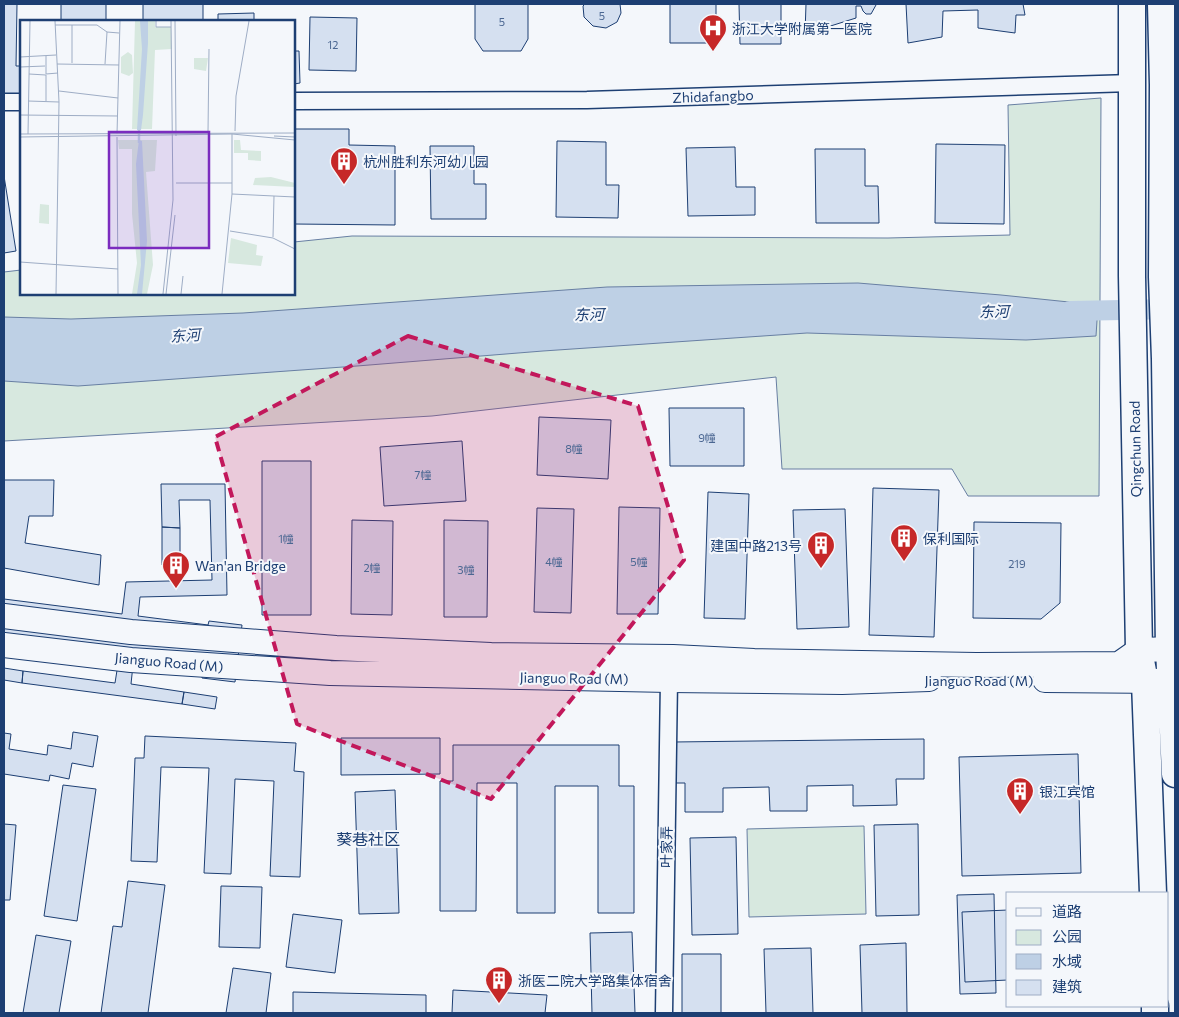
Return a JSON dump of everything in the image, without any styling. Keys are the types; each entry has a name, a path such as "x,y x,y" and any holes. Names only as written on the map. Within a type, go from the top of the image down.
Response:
{"main road":[{"name":"Qingchun Road","path":"1132,4 1132,276 1139,650 1145,682 1153,892"},
{"path":"1161,4 1169,85 1162,277 1175,774"},
{"name":"Jianguo Road (M)","path":"4,616 130,632 336,648 490,655 674,657 790,662 976,666 1119,664 1139,650"},
{"name":"Jianguo Road (M)","path":"4,645 130,660 330,673 842,682 935,679 1173,681"},
{"path":"1139,650 1172,649"}],"street":[{"name":"Zhidafangbo","path":"295,102 587,100 1132,84"},
{"path":"4,102 20,102"},
{"name":"叶家弄","path":"664,1013 669,680"}],"highlighted area":[{"path":"408,336 638,406 684,560 491,799 297,724 215,437"}],"green space":[{"path":"1101,98 1099,496 968,496 952,469 782,469 776,377 432,416 4,441 4,272 20,270 20,295 295,295 295,242 352,236 888,238 1010,235 1008,105"},
{"path":"864,826 866,914 749,917 747,829"}],"water":[{"path":"858,283 1098,305 1096,336 1026,340 807,333 78,386 4,381 4,317 71,319 243,313 607,287"}],"building":[{"path":"4,4 17,4 16,66 20,66 20,94 4,94"},
{"path":"61,4 106,4 106,20 61,20"},
{"path":"143,4 203,4 203,20 143,20"},
{"path":"475,4 528,4 528,39 521,51 483,51 475,39"},
{"path":"585,4 620,4 621,13 617,22 606,28 593,26 584,17 583,6"},
{"path":"670,4 716,4 716,43 670,43"},
{"path":"739,4 781,4 781,44 740,44"},
{"path":"806,4 876,5 871,14 866,14 861,6 856,6 856,18 805,34"},
{"path":"906,4 1023,4 1025,15 1016,15 1015,33 978,28 978,10 943,11 942,37 908,43"},
{"path":"254,13 254,20 218,20 218,14"},
{"path":"310,17 357,18 356,71 309,70"},
{"path":"295,51 299,51 300,83 295,84"},
{"name":"杭州胜利东河幼儿园","path":"295,129 349,129 349,145 395,146 395,225 295,224"},
{"path":"557,141 606,142 606,185 619,185 618,218 556,217"},
{"path":"936,144 1005,145 1004,224 935,223"},
{"path":"430,146 474,146 474,184 486,184 486,219 431,219"},
{"path":"735,147 736,187 755,187 755,215 688,216 686,148"},
{"path":"815,149 865,149 865,186 878,186 879,223 816,223"},
{"path":"4,176 16,251 4,253"},
{"path":"669,408 744,408 744,466 670,466"},
{"path":"539,417 611,420 608,479 537,475"},
{"path":"462,441 466,501 384,506 380,447"},
{"path":"262,461 311,461 311,615 262,615"},
{"path":"4,480 54,480 53,516 29,516 25,543 101,555 99,585 4,568"},
{"name":"Wan'an Bridge","path":"161,484 225,484 227,595 140,597 138,616 208,625 209,621 242,625 235,682 133,665 131,684 184,692 182,704 22,683 23,671 115,683 118,664 4,650 4,599 122,614 126,582 212,580 210,500 179,500 180,528 162,527"},
{"name":"保利国际","path":"873,488 939,490 934,637 869,635"},
{"path":"708,492 749,494 745,619 704,618"},
{"path":"619,507 660,508 658,614 617,614"},
{"path":"537,508 574,509 571,613 534,612"},
{"name":"建国中路213号","path":"845,509 849,627 797,629 793,510"},
{"path":"352,520 393,521 392,615 351,614"},
{"path":"444,520 488,521 487,617 444,617"},
{"path":"974,522 1061,523 1060,603 1041,619 973,618"},
{"path":"162,527 180,528 180,565 162,565"},
{"path":"4,668 23,671 22,683 4,680"},
{"path":"184,692 217,697 215,709 182,704"},
{"path":"73,732 98,736 93,767 72,763 69,779 50,775 49,781 4,774 4,733 11,734 9,749 47,755 48,745 71,749"},
{"path":"145,736 296,743 294,771 304,772 300,877 270,876 274,781 235,779 231,874 204,873 209,768 161,767 157,862 131,861 135,758 144,758"},
{"path":"341,738 440,738 440,774 341,775"},
{"path":"924,739 924,779 896,779 897,805 853,806 853,785 807,786 807,811 770,811 769,787 723,788 723,812 685,812 685,783 674,783 673,742"},
{"path":"453,745 619,745 619,786 634,786 634,913 598,913 598,786 555,786 555,913 517,913 517,783 477,783 476,911 440,911 440,781 453,781"},
{"name":"银江宾馆","path":"1078,754 1081,873 962,876 959,757"},
{"path":"63,785 96,789 77,921 44,916"},
{"path":"395,790 399,913 359,914 355,792"},
{"path":"4,824 16,825 10,900 4,900"},
{"path":"918,824 919,915 876,916 874,825"},
{"path":"736,837 738,934 692,935 690,838"},
{"path":"128,881 165,885 148,1013 101,1013 113,926 122,927"},
{"path":"221,886 262,887 260,948 219,947"},
{"path":"994,894 996,993 960,994 957,895"},
{"path":"1006,910 1006,980 965,982 962,912"},
{"path":"293,914 342,920 335,973 286,967"},
{"path":"632,932 635,1013 592,1013 590,933"},
{"path":"36,935 71,941 59,1013 23,1013"},
{"path":"906,943 907,1013 862,1013 860,945"},
{"path":"811,948 813,1013 766,1013 764,949"},
{"path":"682,954 721,954 721,1013 682,1013"},
{"path":"233,968 271,973 266,1013 226,1013"},
{"name":"浙医二院大学路集体宿舍","path":"453,990 547,995 545,1013 452,1013"},
{"path":"293,992 426,995 426,1013 293,1013"}],"waterway":[{"name":"东河","path":"1070,311 1175,309"}],"place":[{"name":"浙江大学附属第一医院","path":"713,52"},
{"name":"杭州胜利东河幼儿园","path":"344,185"},
{"name":"保利国际","path":"904,562"},
{"name":"建国中路213号","path":"821,569"},
{"name":"Wan'an Bridge","path":"176,589"},
{"name":"银江宾馆","path":"1020,815"},
{"name":"浙医二院大学路集体宿舍","path":"499,1004"}],"district":[{"name":"葵巷社区","path":"368,838"}]}
